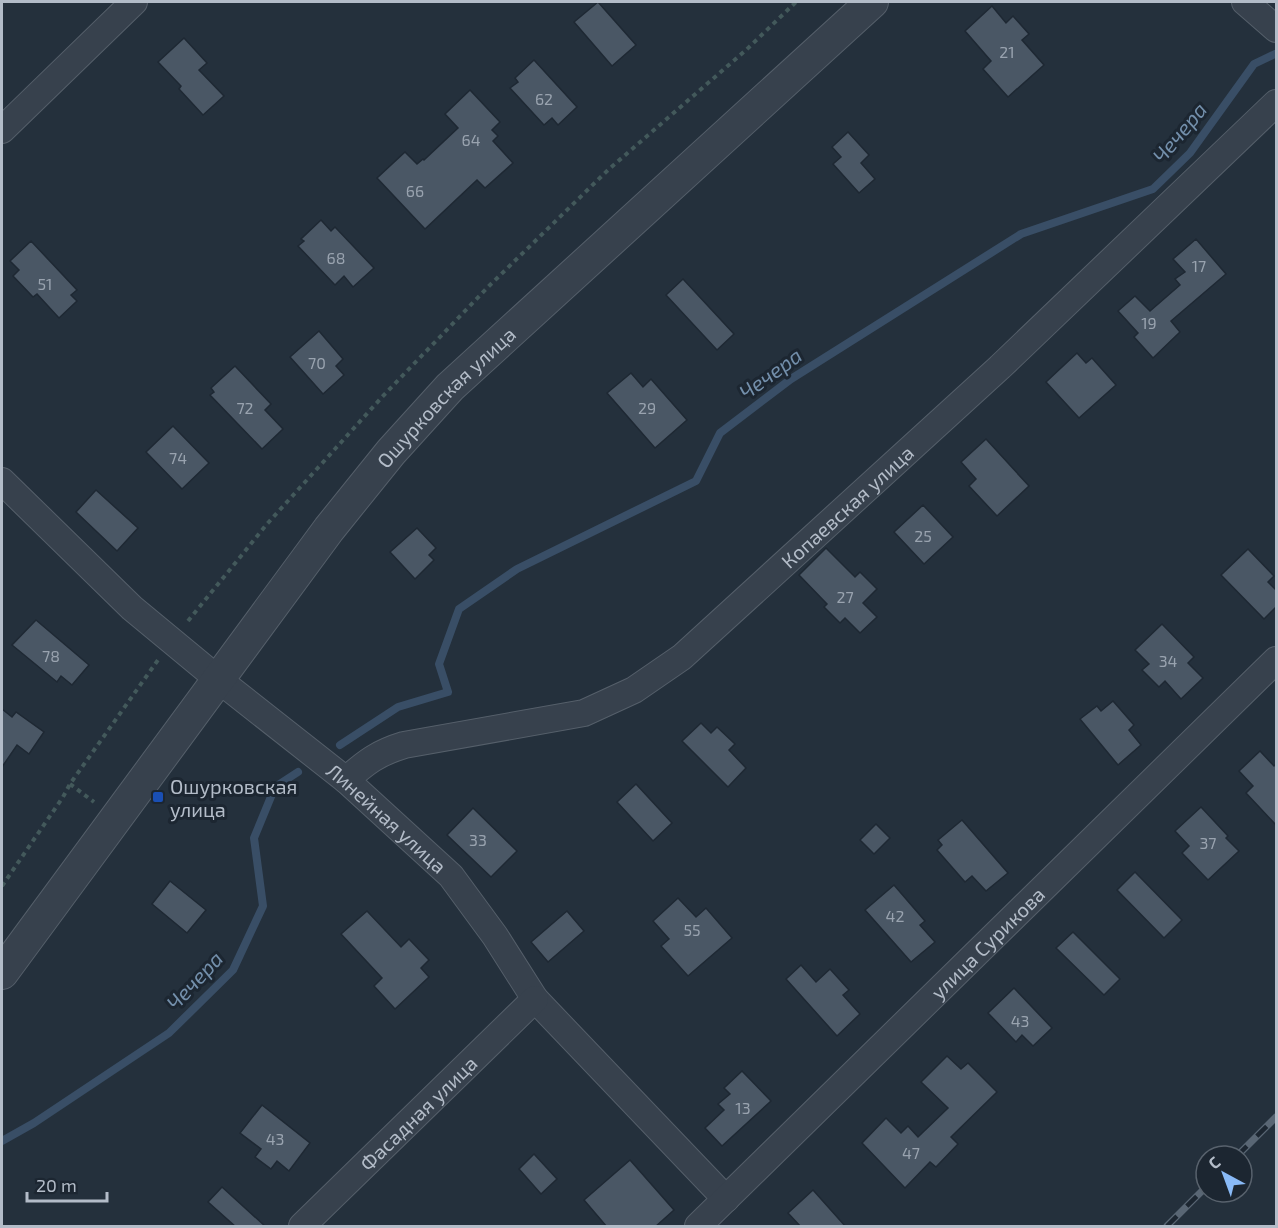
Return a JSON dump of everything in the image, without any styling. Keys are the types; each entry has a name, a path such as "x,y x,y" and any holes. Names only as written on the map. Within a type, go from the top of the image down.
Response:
{"street":[{"path":"2,130 134,2"},
{"name":"Ошурковская улица","path":"2,973 329,529 391,452 450,387 872,2"},
{"path":"1245,2 1276,29"},
{"name":"Копаевская улица","path":"346,780 368,760 404,745 584,713 634,690 682,657 1000,367 1276,103"},
{"name":"Линейная улица","path":"2,481 132,608 346,780 451,876 495,936 535,999 726,1199"},
{"name":"улица Сурикова","path":"698,1227 1276,660"},
{"name":"Фасадная улица","path":"302,1227 535,999"}],"building":[{"path":"598,2 636,45 612,66 574,22"},
{"path":"992,6 1006,23 1013,16 1029,34 1022,40 1044,65 1008,97 983,69 991,61 965,31"},
{"path":"184,38 207,63 199,70 224,96 203,115 179,89 181,86 158,62"},
{"path":"534,60 577,107 558,125 552,118 544,125 510,88 518,82 515,78"},
{"path":"470,90 500,122 492,130 498,136 493,141 513,163 485,188 477,180 425,229 377,178 405,152 417,164 424,160 458,128 445,114"},
{"path":"848,132 869,155 861,163 875,179 859,193 833,164 841,157 832,147"},
{"path":"321,220 331,231 335,227 374,268 353,287 344,276 335,285 298,246 304,241 301,239"},
{"path":"1196,239 1226,274 1171,321 1180,332 1153,358 1134,337 1138,333 1118,311 1135,296 1150,311 1180,285 1175,279 1185,272 1173,259"},
{"path":"31,241 77,290 71,295 77,301 59,318 37,294 33,297 13,276 19,270 10,261"},
{"path":"683,279 734,334 717,350 666,295"},
{"path":"319,331 343,359 336,366 344,375 323,394 290,357"},
{"path":"1077,353 1086,363 1092,358 1116,385 1079,418 1046,382"},
{"path":"235,366 271,404 265,410 283,429 262,449 210,395 214,392 211,388"},
{"path":"631,373 643,387 651,379 687,420 655,448 607,393"},
{"path":"173,426 209,463 182,489 146,452"},
{"path":"986,439 1029,486 997,516 969,486 976,479 961,462"},
{"path":"96,490 138,528 117,551 76,512"},
{"path":"923,505 953,537 924,564 894,532"},
{"path":"417,528 436,548 429,555 434,560 415,579 390,552"},
{"path":"826,548 855,577 860,572 877,589 863,603 877,617 860,633 845,618 840,623 824,607 827,604 799,575"},
{"path":"1248,549 1274,576 1268,582 1276,590 1276,607 1264,619 1221,575"},
{"path":"36,620 89,665 72,685 61,676 57,682 12,645"},
{"path":"1162,624 1194,657 1188,663 1203,678 1181,699 1165,681 1159,687 1142,670 1149,664 1135,650"},
{"path":"1113,701 1134,725 1129,730 1141,745 1118,765 1080,719 1097,706 1101,711"},
{"path":"2,709 12,717 16,712 44,732 29,754 17,745 2,767"},
{"path":"701,723 711,733 717,727 735,744 729,750 746,768 728,787 682,741"},
{"path":"1260,751 1274,766 1276,764 1276,825 1246,793 1253,786 1239,771"},
{"path":"636,784 672,823 653,841 617,802"},
{"path":"1201,807 1239,851 1208,880 1182,853 1189,846 1175,831"},
{"path":"473,808 517,851 491,877 447,835"},
{"path":"962,820 1008,873 986,891 972,876 965,882 937,850 942,845 938,840"},
{"path":"876,824 890,838 874,854 860,840"},
{"path":"1135,872 1182,920 1164,938 1117,890"},
{"path":"170,881 206,910 187,933 152,904"},
{"path":"894,885 925,921 920,925 935,942 911,962 865,910"},
{"path":"678,898 696,917 706,908 732,938 688,976 661,946 669,939 653,921"},
{"path":"367,911 401,947 409,939 429,960 421,968 429,977 395,1009 374,986 382,978 341,934"},
{"path":"567,911 584,931 548,962 531,942"},
{"path":"1073,932 1120,979 1104,995 1056,948"},
{"path":"801,965 816,982 830,969 849,990 843,995 860,1014 837,1036 786,979"},
{"path":"1014,988 1052,1028 1033,1046 1022,1035 1016,1042 988,1013"},
{"path":"947,1056 961,1069 968,1063 997,1092 951,1137 958,1144 936,1167 930,1162 905,1188 862,1143 886,1118 901,1133 908,1126 918,1137 948,1108 921,1082"},
{"path":"742,1071 771,1101 722,1146 705,1128 724,1110 718,1104 730,1094 724,1088"},
{"path":"262,1105 310,1143 289,1171 277,1161 271,1169 255,1157 261,1149 240,1133"},
{"path":"534,1154 557,1179 541,1194 519,1169"},
{"path":"630,1160 674,1210 655,1227 607,1227 584,1200"},
{"path":"222,1187 266,1227 236,1227 208,1202"},
{"path":"813,1190 846,1227 801,1227 788,1213"}],"waterway":[{"name":"Чечера","path":"340,745 398,707 448,692 439,664 459,609 517,569 696,481 720,433 791,379 1021,234 1153,189 1190,153 1254,64 1275,54"},
{"name":"Чечера","path":"2,1141 34,1123 169,1033 233,970 263,906 254,838 275,787 298,772"}],"railway":[{"path":"1249,1144 1276,1117"},
{"path":"1167,1226 1194,1199"}],"place":[{"name":"Ошурковская улица","path":"158,797"}]}
